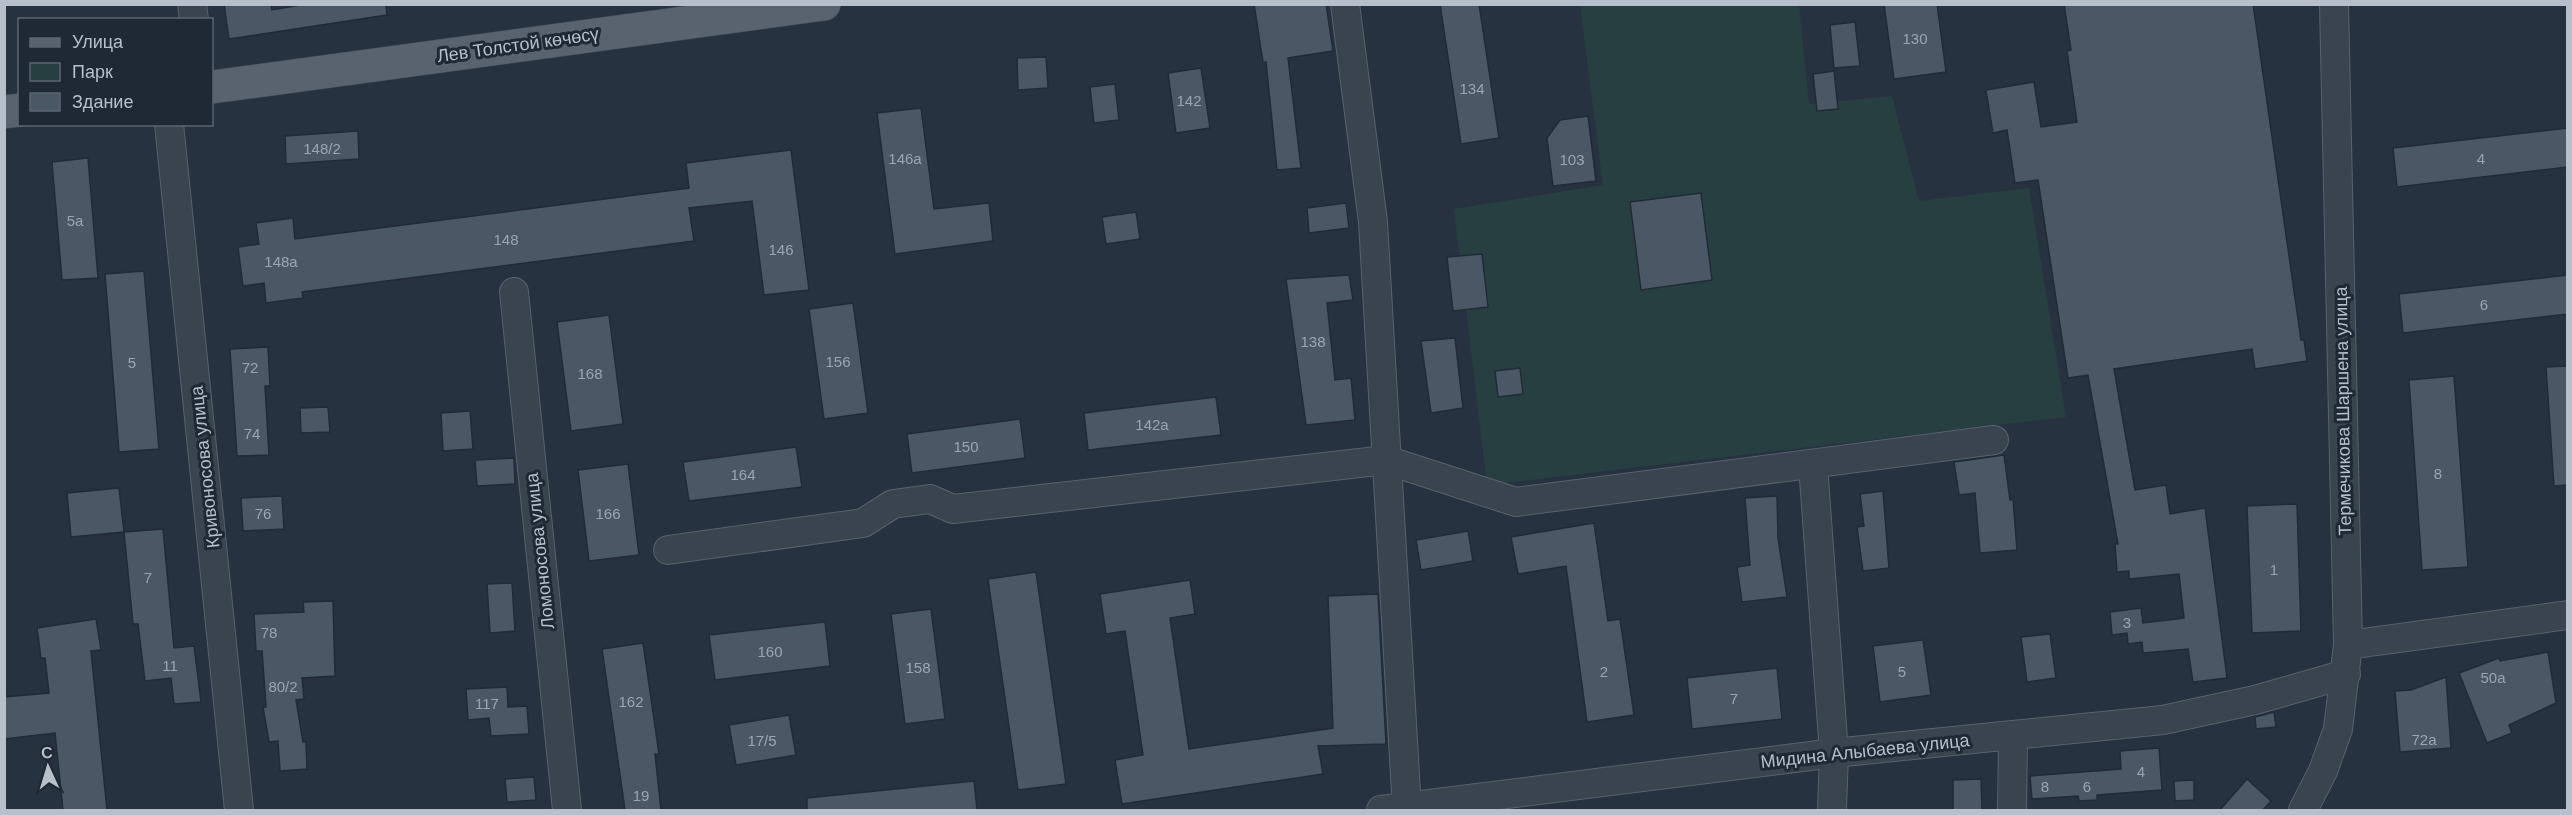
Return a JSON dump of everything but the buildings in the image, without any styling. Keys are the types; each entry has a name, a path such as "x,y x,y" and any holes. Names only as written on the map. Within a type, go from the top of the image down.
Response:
{"main road":[{"name":"Лев Толстой көчөсү","path":"213,87 824,4"}],"street":[{"path":"1345,4 1373,222 1386,460 1399,809"},
{"name":"Термечикова Шаршена улица","path":"2303,810 2323,771 2338,729 2348,645 2334,4"},
{"name":"Кривоносова улица","path":"169,126 239,810"},
{"name":"Ломоносова улица","path":"513,292 567,810"},
{"path":"668,550 863,523 893,504 930,499 953,509 1386,460 1516,502 1994,440"},
{"path":"1814,465 1834,753 1832,810"},
{"path":"2348,645 2568,615"},
{"name":"Мидина Алыбаева улица","path":"1399,809 1834,753 2163,720 2255,700 2346,674"},
{"path":"2012,810 2013,736"}],"green space":[{"path":"1580,5 1799,5 1809,104 1892,96 1919,201 2029,188 2066,417 1487,485 1454,209 1603,185"}]}
